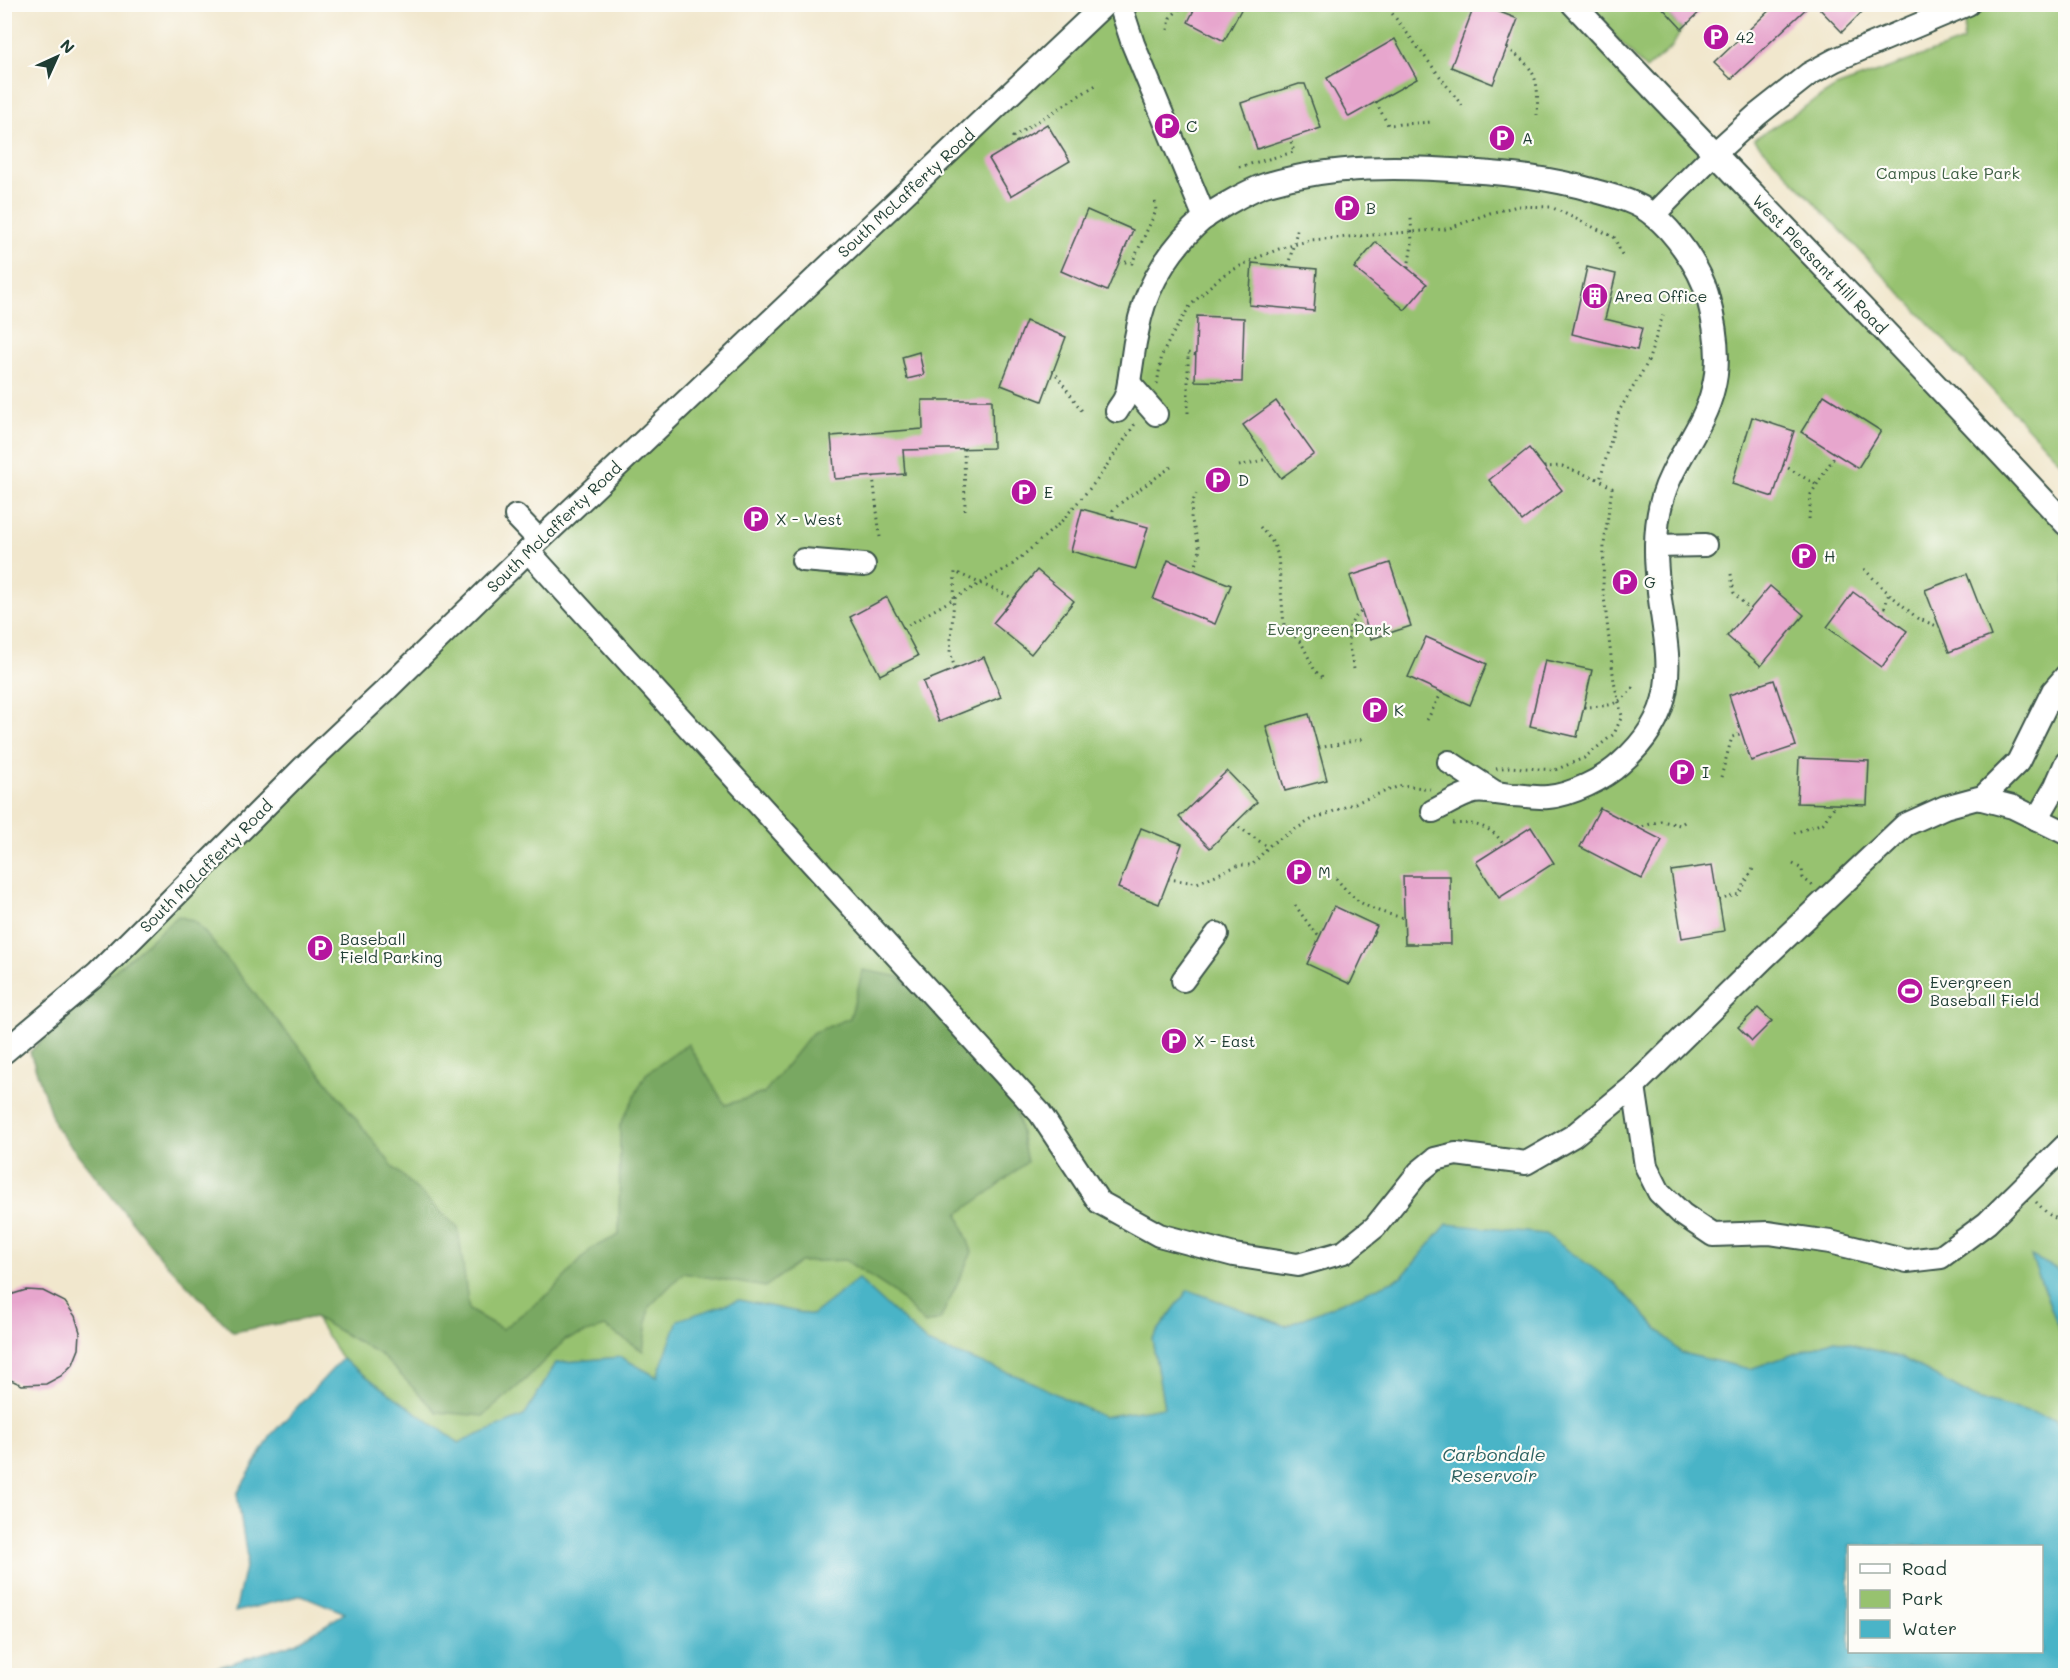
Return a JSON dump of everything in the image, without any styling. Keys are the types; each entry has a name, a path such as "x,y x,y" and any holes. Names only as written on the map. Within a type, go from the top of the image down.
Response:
{"street":[{"name":"South McLafferty Road","path":"4,1052 96,975 304,767 533,545 1105,4"},
{"path":"1120,4 1133,44 1205,218"},
{"name":"West Pleasant Hill Road","path":"1573,4 1714,154 1950,398 2066,524"},
{"path":"1653,215 1757,115 1819,68 1968,4"},
{"path":"1117,411 1125,398 1129,383 1141,315 1160,270 1175,249 1205,218 1263,185 1350,168 1430,168 1513,174 1568,183 1629,201 1653,215 1681,246 1703,283 1712,318 1717,362 1713,390 1703,416 1669,479 1660,509 1656,546 1657,575 1666,632 1668,676 1666,696 1649,731 1638,747 1619,766 1601,778 1579,788 1548,797 1472,793 1438,808"},
{"path":"1129,383 1151,409"},
{"path":"516,516 533,545 1040,1113 1099,1202 1159,1235 1234,1255 1298,1265 1344,1252 1374,1227 1419,1173 1435,1159 1456,1154 1526,1164 1573,1136 1634,1086 1905,825 1945,807 1978,798 2013,807 2066,833"},
{"path":"1656,546 1705,545"},
{"path":"803,560 864,565"},
{"path":"1981,799 2018,762 2053,691 2066,676"},
{"path":"1449,762 1497,794"},
{"path":"2037,819 2066,763"},
{"path":"1183,980 1217,934"},
{"path":"1634,1086 1646,1166 1659,1192 1682,1214 1713,1235 1769,1233 1830,1242 1907,1261 1941,1257 1987,1223 2066,1145"}],"path":[{"path":"1168,30 1170,18 1184,4"},
{"path":"1385,4 1463,107"},
{"path":"1507,48 1522,59 1534,74 1538,90 1537,115"},
{"path":"1017,142 1013,137 1096,85"},
{"path":"1376,102 1388,124 1432,122"},
{"path":"1239,167 1294,152 1290,138"},
{"path":"1119,261 1132,263 1156,211 1155,201"},
{"path":"903,628 1012,565 1060,523 1097,480 1136,423 1151,409 1162,355 1190,306 1225,274 1254,259 1311,240 1447,229 1490,213 1518,206 1551,207 1614,237 1623,257"},
{"path":"1408,268 1412,244 1411,218"},
{"path":"1288,266 1298,227"},
{"path":"1600,480 1619,411 1648,362 1664,312"},
{"path":"1188,413 1188,353 1196,355"},
{"path":"1053,370 1082,411"},
{"path":"964,449 965,510"},
{"path":"1809,519 1811,494 1836,454"},
{"path":"1239,466 1267,459"},
{"path":"1783,465 1816,486"},
{"path":"1473,779 1487,771 1509,767 1555,770 1584,758 1614,734 1622,716 1614,682 1603,588 1604,544 1612,488 1600,480 1562,466 1544,467"},
{"path":"1113,518 1113,510 1123,501 1171,467"},
{"path":"873,476 880,537"},
{"path":"1195,570 1200,549 1191,518 1192,504 1196,494"},
{"path":"1260,527 1274,544 1278,556 1284,625 1302,644 1315,671 1325,680"},
{"path":"1864,569 1917,618 1939,627"},
{"path":"955,669 950,652 955,572 1013,598"},
{"path":"1731,574 1734,593 1750,610"},
{"path":"1883,614 1888,593"},
{"path":"1354,669 1348,628 1353,618 1362,611"},
{"path":"1584,707 1605,706 1620,702 1633,687"},
{"path":"1427,720 1442,692"},
{"path":"1721,777 1732,737 1742,733"},
{"path":"1319,748 1364,739"},
{"path":"1168,879 1197,883 1239,865 1252,865 1268,847 1311,820 1402,784 1466,823 1482,826 1497,834 1503,844"},
{"path":"1794,833 1823,823 1836,804"},
{"path":"1637,828 1660,821 1680,825 1687,820"},
{"path":"1234,824 1268,847"},
{"path":"1793,864 1802,870 1803,878 1826,899"},
{"path":"1719,900 1739,894 1753,869"},
{"path":"1336,878 1350,896 1374,911 1404,918"},
{"path":"1295,905 1312,929 1320,936"},
{"path":"2022,1188 2048,1214 2066,1224"}],"green space":[{"name":"Evergreen Park","path":"1105,5 1573,5 1950,398 2065,538 2065,1273 2031,1256 2065,1344 2065,1440 2055,1419 1977,1399 1900,1357 1835,1340 1750,1369 1681,1353 1614,1283 1447,1225 1402,1277 1286,1326 1188,1290 1152,1339 1164,1407 1103,1417 1025,1379 929,1344 858,1280 812,1315 739,1300 657,1377 621,1357 556,1363 524,1416 459,1443 342,1359 315,1317 233,1332 163,1260 55,1126 30,1052 162,910"},
{"path":"1586,5 1667,5 1663,9 1682,29 1672,47 1646,69"},
{"name":"Campus Lake Park","path":"1967,5 2065,5 2065,467 1754,139 1836,87 1963,41"},
{"path":"178,916 196,922 321,1074 394,1168 458,1228 469,1310 502,1329 550,1293 592,1248 619,1235 620,1125 646,1074 688,1044 725,1105 764,1093 812,1033 850,1018 863,970 900,977 946,1023 1015,1104 1027,1162 958,1214 972,1252 940,1320 925,1324 894,1292 845,1260 800,1262 765,1287 683,1273 649,1307 643,1351 605,1327 565,1340 524,1381 483,1416 437,1412 381,1355 315,1317 233,1332 163,1260 55,1126 30,1052 73,1007"}],"water":[{"name":"Carbondale Reservoir","path":"1447,1224 1545,1234 1614,1283 1681,1353 1750,1369 1835,1340 1900,1357 1977,1399 2055,1419 2066,1440 2065,1675 193,1675 296,1643 345,1613 302,1595 235,1612 247,1558 237,1494 272,1434 342,1359 459,1443 524,1416 556,1363 621,1357 657,1377 678,1320 739,1300 812,1315 858,1279 929,1344 1025,1379 1103,1417 1164,1407 1152,1339 1188,1290 1286,1326 1402,1277"},
{"path":"2031,1256 2065,1273 2065,1344"}],"building":[{"path":"1197,4 1244,4 1224,41 1188,22"},
{"path":"1475,4 1518,19 1493,84 1451,67"},
{"path":"1659,4 1708,4 1682,29"},
{"path":"1776,4 1811,4 1731,79 1714,63"},
{"path":"1815,4 1870,4 1842,32"},
{"path":"1395,39 1417,79 1349,117 1327,78"},
{"path":"1305,84 1321,128 1257,149 1241,103"},
{"path":"1047,124 1070,161 1011,196 989,159"},
{"path":"1087,210 1133,230 1107,291 1061,271"},
{"path":"1376,242 1427,284 1405,310 1354,268"},
{"path":"1252,263 1317,269 1314,311 1249,305"},
{"name":"Area Office","path":"1587,267 1616,274 1605,319 1642,328 1637,350 1572,334"},
{"path":"1197,316 1244,318 1242,382 1195,381"},
{"path":"1026,321 1066,337 1042,401 1001,385"},
{"path":"919,352 924,375 907,379 902,357"},
{"path":"1824,395 1881,431 1858,468 1801,432"},
{"path":"922,400 992,400 993,448 903,450 905,474 835,479 831,436 923,429"},
{"path":"1276,401 1314,454 1281,478 1243,425"},
{"path":"1752,417 1794,431 1773,497 1732,484"},
{"path":"1529,448 1562,490 1522,521 1489,480"},
{"path":"1082,509 1148,527 1136,569 1071,551"},
{"path":"1168,560 1231,585 1215,624 1153,599"},
{"path":"1390,563 1411,626 1371,639 1350,576"},
{"path":"1037,570 1074,601 1031,654 993,623"},
{"path":"1967,574 1991,636 1949,652 1925,590"},
{"path":"1770,586 1804,615 1761,666 1727,636"},
{"path":"1853,592 1907,631 1882,667 1827,627"},
{"path":"887,597 918,656 880,675 850,617"},
{"path":"1426,637 1487,664 1470,705 1408,677"},
{"path":"984,657 1001,697 939,722 923,682"},
{"path":"1545,660 1592,670 1577,737 1530,726"},
{"path":"1774,680 1796,746 1751,761 1729,695"},
{"path":"1309,714 1327,780 1285,791 1266,726"},
{"path":"1799,758 1869,761 1867,805 1797,803"},
{"path":"1227,771 1257,802 1210,848 1179,817"},
{"path":"1600,808 1662,840 1642,879 1580,847"},
{"path":"1531,827 1554,863 1499,898 1476,862"},
{"path":"1141,828 1182,844 1159,904 1118,888"},
{"path":"1713,865 1724,931 1682,938 1671,871"},
{"path":"1403,876 1450,876 1451,944 1405,944"},
{"path":"1334,906 1377,926 1350,984 1307,964"},
{"path":"1758,1008 1772,1021 1752,1041 1738,1027"},
{"path":"26,1290 43,1291 65,1302 75,1316 80,1332 79,1349 73,1364 61,1376 46,1384 22,1385 4,1377 4,1299"}],"place":[{"name":"42","path":"1716,37"},
{"name":"C","path":"1167,126"},
{"name":"A","path":"1502,138"},
{"name":"B","path":"1347,208"},
{"name":"Area Office","path":"1595,296"},
{"name":"D","path":"1218,480"},
{"name":"E","path":"1024,492"},
{"name":"X - West","path":"756,519"},
{"name":"H","path":"1804,556"},
{"name":"G","path":"1625,582"},
{"name":"K","path":"1375,710"},
{"name":"I","path":"1682,772"},
{"name":"M","path":"1299,872"},
{"name":"Baseball Field Parking","path":"320,948"},
{"name":"Evergreen Baseball Field","path":"1910,991"},
{"name":"X - East","path":"1174,1041"}]}
